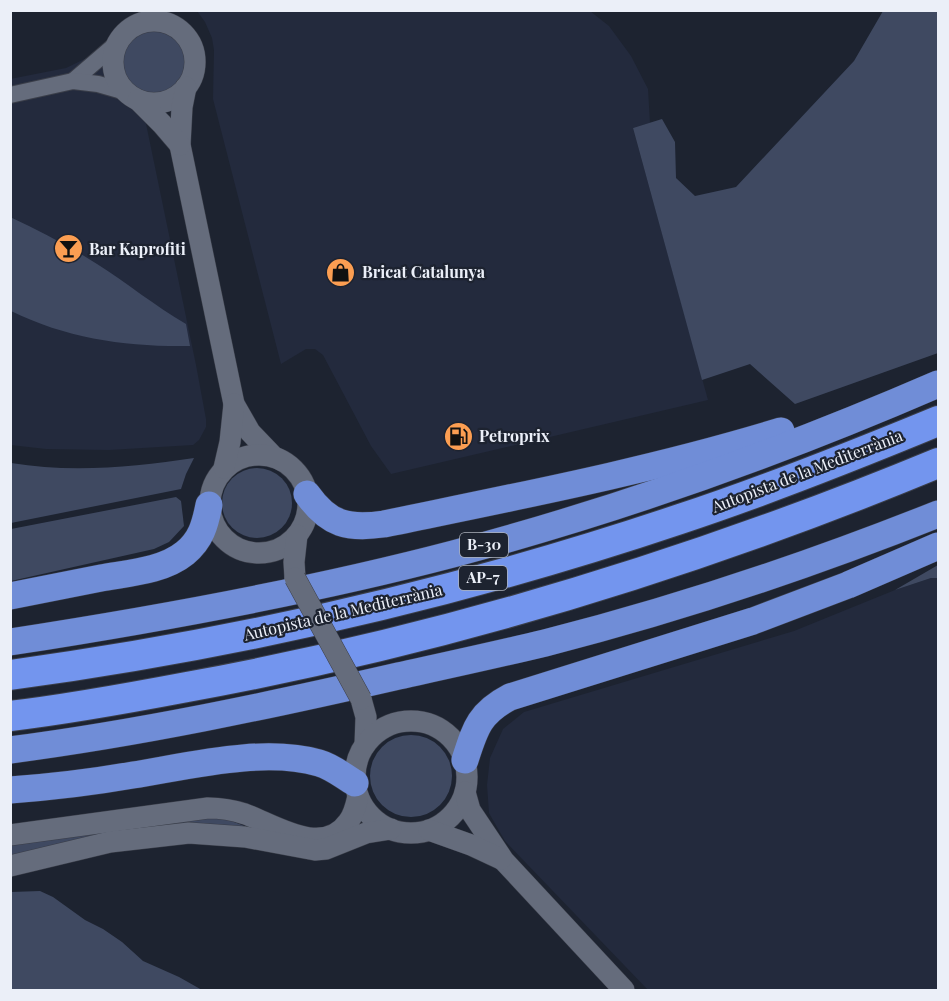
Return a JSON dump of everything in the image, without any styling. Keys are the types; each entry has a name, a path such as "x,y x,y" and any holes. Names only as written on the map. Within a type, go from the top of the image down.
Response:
{"highway":[{"name":"B-30","path":"307,494 319,510 341,522 354,526 384,524 618,476 680,460 818,419 939,377"},
{"name":"B-30","path":"10,642 252,600 454,554 594,513 684,483 837,427 939,384"},
{"name":"Autopista de la Mediterrània","path":"10,675 137,656 277,630 513,570 679,520 939,421"},
{"name":"AP-7","path":"10,716 255,674 473,622 676,561 808,515 939,463"},
{"path":"10,596 138,571 171,561 183,555 200,536 205,526 209,505"},
{"path":"10,750 195,720 307,697 546,642 766,578 939,514"},
{"path":"465,760 475,728 481,719 488,710 510,697 753,621 858,581 939,546"},
{"path":"10,790 78,783 250,758 283,758 321,763 337,770 357,789"}],"street":[{"path":"73,81 127,27 141,22 164,22 169,19 186,37 194,53 194,71 186,87 182,107 180,145 234,404 230,442 224,468 212,487 209,505 213,523 227,542 244,551 262,553 278,562 295,578 361,699 366,717 365,745"},
{"path":"127,27 113,56 113,69 117,81 162,124 180,145"},
{"path":"10,95 73,81 98,84 148,102 165,101 177,96 186,87"},
{"path":"234,404 250,432 274,457"},
{"path":"224,468 249,455 274,457 284,461 296,471 303,481 307,494 307,513 303,527 284,546 262,553"},
{"path":"295,578 297,535"},
{"path":"361,699 399,722"},
{"path":"10,836 208,808 235,811 299,836 323,837 335,834 349,821 357,789 357,762 365,745 380,730 399,722 420,722 440,729 455,742 465,760 467,776 465,792 454,813 429,830 413,833 391,829 366,833 326,849 315,850 217,834 162,835 110,842 10,866"},
{"path":"357,789 372,818 391,829"},
{"path":"465,792 470,810 504,861 624,990"},
{"path":"429,830 471,845 504,861"}],"shaded area":[{"path":"197,11 590,11 609,26 631,56 648,89 650,123 633,128 708,400 391,474 371,446 323,355 315,349 306,349 281,364 213,99 214,50 212,38"},
{"path":"883,11 938,11 938,353 795,404 750,364 702,380 633,128 662,119 675,142 676,178 695,196 736,187 854,61"},
{"path":"155,30 173,36 181,44 187,62 181,80 173,88 155,94 137,88 129,80 123,62 129,44 137,36"},
{"path":"101,51 107,79 144,114 206,419 206,427 199,440 193,445 109,450 46,449 11,445 10,79 66,68"},
{"path":"10,217 86,257 186,324 190,346 121,343 76,335 32,321 11,311"},
{"path":"194,458 181,489 11,523 11,463 57,468 103,468"},
{"path":"257,468 270,471 282,478 289,490 292,503 289,516 282,528 270,535 257,538 244,535 232,528 225,516 222,503 225,490 232,478 244,471"},
{"path":"176,497 181,501 184,526 169,542 154,549 11,581 11,529"},
{"path":"938,565 938,578 931,578 895,590"},
{"path":"931,578 938,578 938,990 648,990 505,841 489,813 487,785 490,758 503,729 524,712 794,631"},
{"path":"403,735 419,735 434,742 445,753 452,768 449,792 440,805 419,817 403,817 388,810 377,799 370,784 370,768 377,753 388,742"},
{"path":"192,817 227,819 259,832 11,860 11,843"},
{"path":"40,891 103,929 143,961 202,990 11,990 11,892"}],"place":[{"name":"Bar Kaprofiti","path":"68,249"},
{"name":"Bricat Catalunya","path":"341,272"},
{"name":"Petroprix","path":"458,436"}]}
